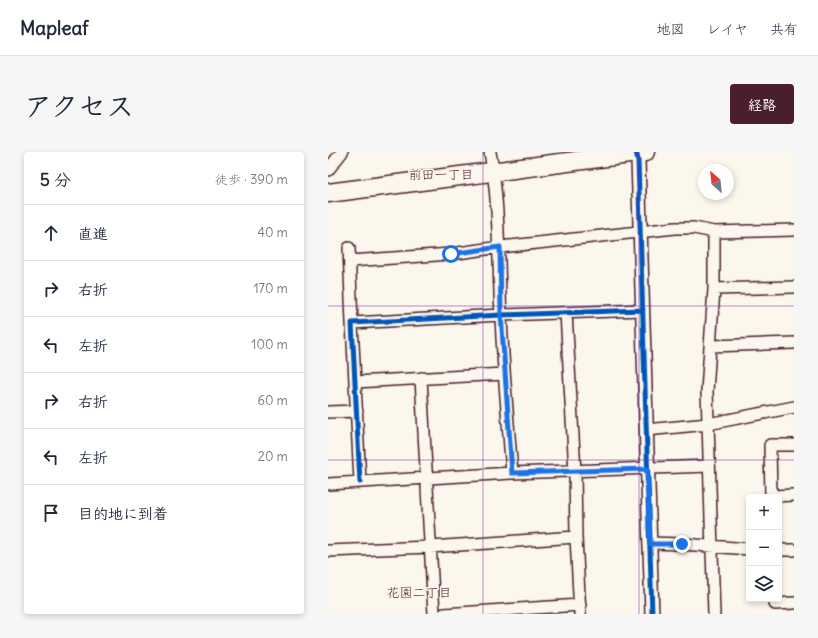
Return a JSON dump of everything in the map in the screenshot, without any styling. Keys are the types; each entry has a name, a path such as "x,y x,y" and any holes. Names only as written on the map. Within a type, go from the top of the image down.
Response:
{"highway":[{"path":"328,192 494,172 639,152"}],"street":[{"path":"328,170 342,152"},
{"path":"490,152 494,172 500,247 504,374 512,473"},
{"path":"639,152 640,232 652,614"},
{"path":"350,261 451,254 500,247 675,228 694,228 714,232 794,230"},
{"path":"714,232 714,289 707,390 714,614"},
{"path":"349,248 360,482"},
{"path":"714,289 794,287"},
{"path":"352,322 501,314 643,310"},
{"path":"444,614 580,610 576,537 575,472 566,313"},
{"path":"711,346 794,343"},
{"path":"355,382 504,374"},
{"path":"421,378 434,614"},
{"path":"646,430 708,424 794,407"},
{"path":"328,412 357,411"},
{"path":"771,494 770,446 794,445"},
{"path":"328,484 512,473 575,472 710,466"},
{"path":"782,496 794,495"},
{"path":"328,552 576,537"},
{"path":"650,544 682,544 746,549"},
{"path":"782,550 794,550"},
{"path":"775,606 794,603"}],"cycle path":[{"path":"636,152 638,160 652,614"},
{"path":"360,482 352,323 501,315 643,310"}],"district":[{"name":"前田一丁目","path":"441,174"},
{"name":"花園二丁目","path":"419,592"}],"route":[{"path":"451,254 500,247 504,374 512,473 647,469 650,544 682,544"}]}
